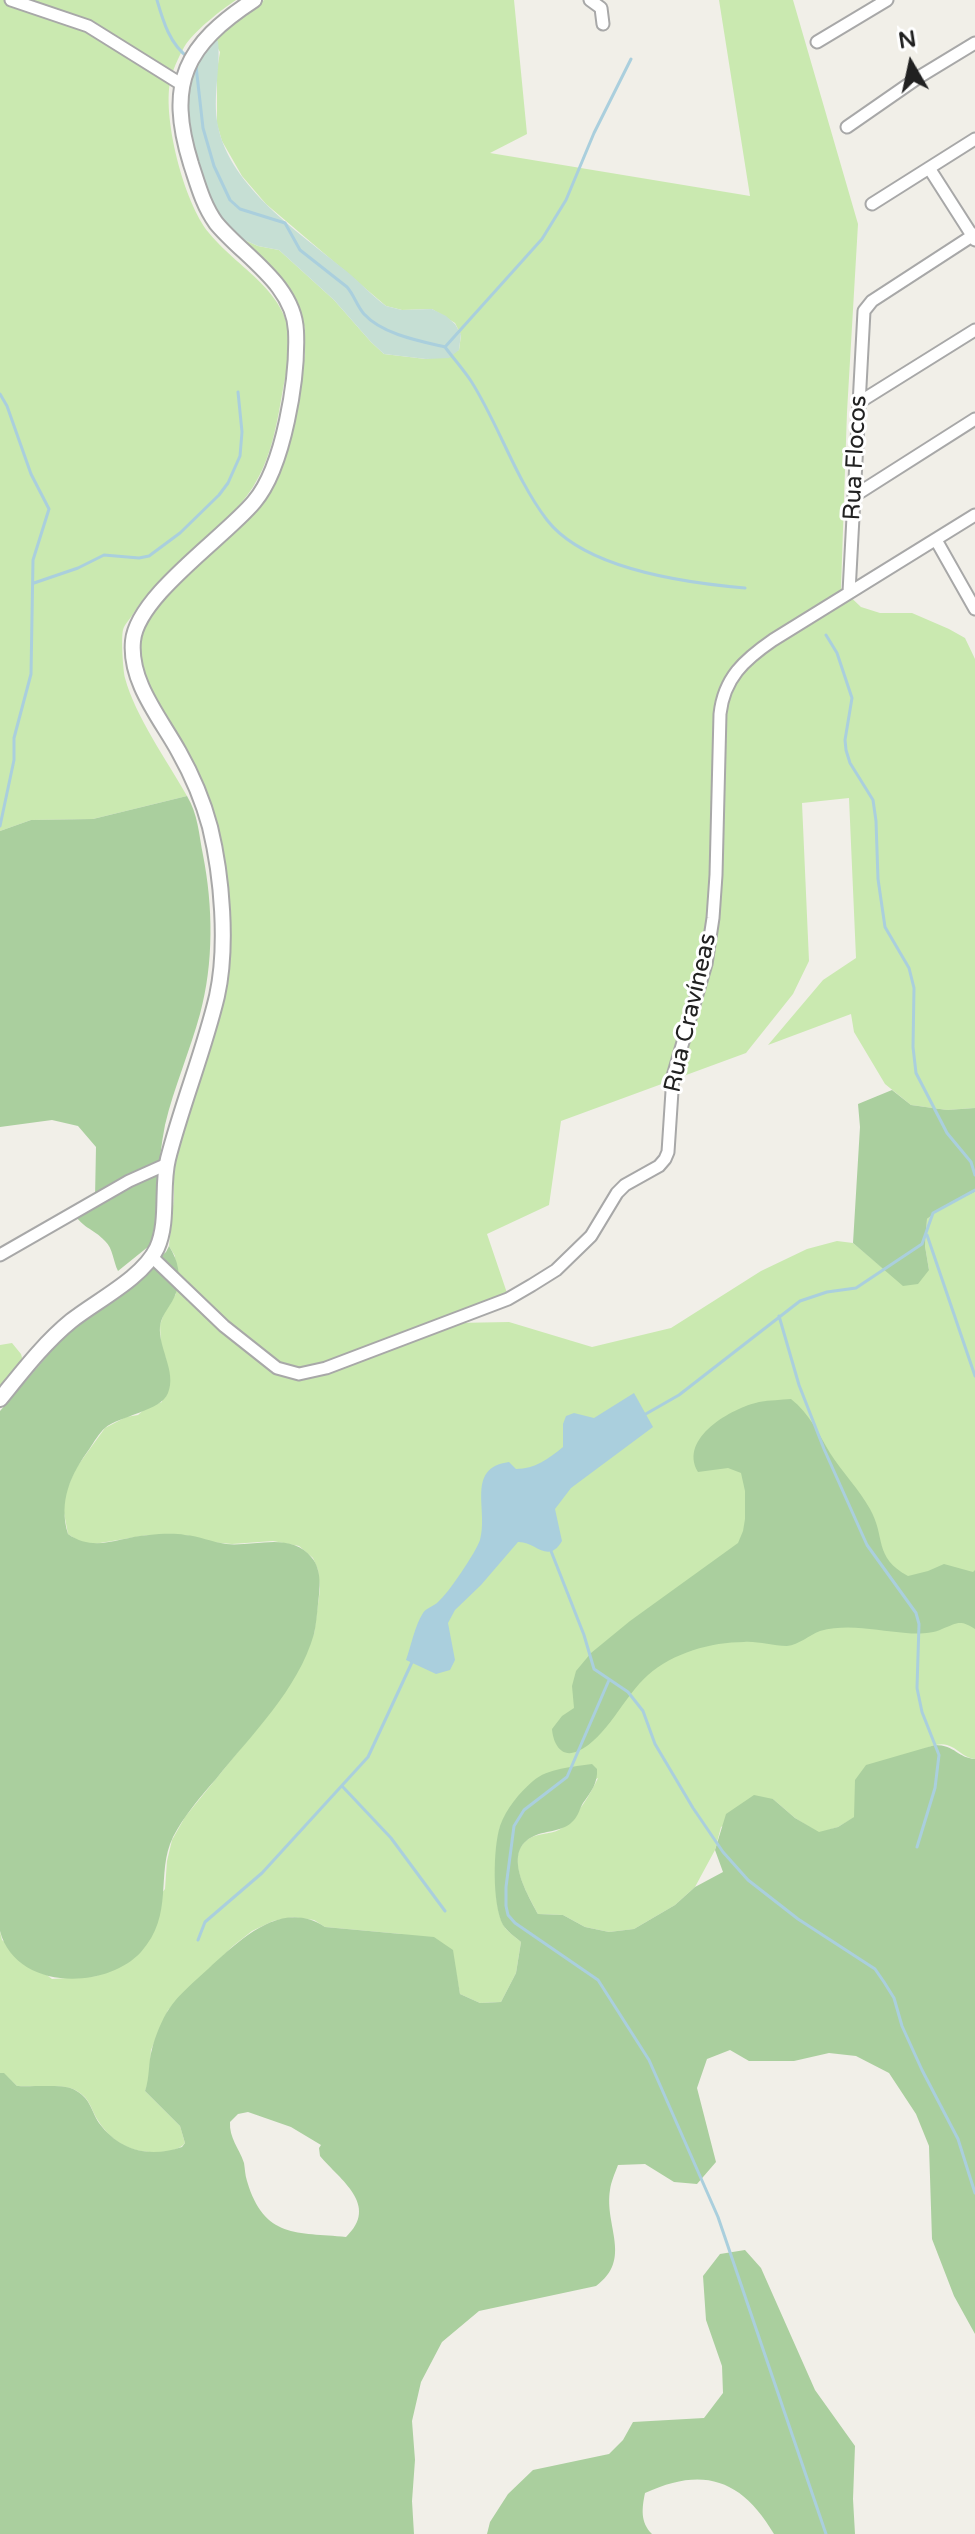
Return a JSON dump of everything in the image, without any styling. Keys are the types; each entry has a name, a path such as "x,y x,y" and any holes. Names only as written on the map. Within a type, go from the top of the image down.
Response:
{"street":[{"path":"11,0 88,26 181,84"},
{"path":"0,1399 55,1335 131,1277 156,1249 161,1230 167,1164 218,992 221,925 217,866 202,799 145,694 135,664 133,640 145,612 153,602 254,502 277,460 286,424 296,329 287,301 273,281 239,249 206,208 188,152 181,112 181,84 191,59 204,39 218,25 254,0"},
{"path":"590,0 601,8 603,24"},
{"path":"817,42 887,0"},
{"path":"847,127 975,43"},
{"path":"872,204 975,139"},
{"path":"929,168 974,237"},
{"name":"Rua Flocos","path":"849,592 864,311 872,301 974,237"},
{"path":"858,403 975,330"},
{"path":"854,496 975,419"},
{"name":"Rua Cravíneas","path":"151,1256 224,1326 277,1368 299,1374 310,1374 338,1364 508,1299 556,1270 591,1236 617,1193 625,1185 659,1166 668,1152 673,1076 709,944 716,875 720,714 729,680 749,657 975,515"},
{"path":"936,540 975,609"},
{"path":"0,1255 129,1181 167,1164"}],"green space":[{"path":"0,0 236,0 196,32 178,60 169,93 172,135 183,180 200,219 222,247 275,299 289,332 290,353 273,440 253,487 226,520 160,580 123,630 125,678 130,693 187,796 93,819 31,820 0,831"},
{"path":"264,0 514,0 527,134 490,153 750,196 719,0 793,0 858,224 841,588 861,607 880,613 912,613 949,629 965,638 975,659 975,1108 947,1110 911,1105 885,1084 854,1032 851,1014 768,1045 823,980 856,958 849,798 802,803 809,961 793,994 746,1053 561,1121 549,1205 487,1234 507,1293 450,1317 455,1323 509,1322 592,1347 671,1328 761,1271 807,1249 837,1241 853,1243 885,1270 929,1270 925,1246 927,1219 944,1206 975,1192 975,1759 947,1745 937,1745 912,1755 856,1799 855,1817 819,1833 773,1799 721,1827 715,1850 695,1887 675,1905 634,1929 609,1932 585,1927 563,1915 538,1914 520,1874 518,1853 523,1844 532,1837 562,1828 583,1805 598,1778 500,1827 496,1865 498,1908 506,1929 521,1942 516,1973 501,2002 480,2003 460,1994 456,1973 401,1934 325,1927 314,1920 293,1917 273,1921 252,1931 233,1946 168,2010 151,2050 145,2091 180,2126 185,2143 172,2150 148,2152 131,2148 110,2136 79,2092 69,2088 17,2086 0,2073 0,1931 2,1940 52,1979 97,1976 165,1889 172,1840 185,1817 267,1716 314,1634 320,1589 313,1558 299,1546 273,1541 210,1542 186,1535 148,1535 94,1544 80,1542 68,1534 63,1508 66,1491 76,1468 105,1428 162,1402 166,1359 161,1346 160,1325 165,1310 176,1294 175,1256 169,1246 174,1164 226,969 209,801 140,673 138,634 158,605 238,528 265,497 281,466 289,440 305,355 305,329 298,305 284,284 240,238 279,250 334,300 384,354 426,359 459,350 461,335 455,323 432,309 402,310 386,306 266,204 242,176 222,141 217,124 220,52 213,40"},
{"path":"213,40 218,41 219,52 218,126 225,148 237,169 269,207 386,306 402,310 432,309 455,324 461,334 459,350 449,358 426,359 384,354 334,300 279,250 258,246 229,230 206,197 192,153 185,112 186,81 200,52"},
{"path":"187,796 198,825 209,894 208,975 200,1014 165,1125 154,1242 118,1271 108,1244 79,1221 72,1210 95,1198 96,1147 78,1126 52,1120 0,1127 0,831 31,820 93,819"},
{"path":"892,1090 911,1105 947,1110 975,1108 975,1192 944,1206 927,1219 925,1246 929,1270 918,1284 903,1286 853,1243 860,1127 858,1104"},
{"path":"169,1246 179,1275 176,1293 160,1326 169,1368 168,1393 149,1409 111,1424 97,1438 68,1488 65,1522 68,1534 78,1540 97,1543 172,1534 226,1544 283,1542 294,1545 312,1558 319,1574 316,1623 307,1655 285,1693 193,1807 173,1837 165,1865 158,1923 151,1938 141,1952 125,1965 85,1978 63,1978 42,1974 23,1965 9,1950 0,1931 0,1411 66,1334 166,1252"},
{"path":"12,1343 23,1361 0,1387 0,1345"},
{"path":"791,1399 809,1417 866,1502 875,1519 885,1554 897,1569 908,1576 944,1564 975,1570 975,1629 962,1623 920,1633 842,1628 820,1631 787,1646 731,1643 693,1650 648,1675 588,1745 572,1753 563,1751 556,1744 552,1729 562,1716 574,1708 572,1686 576,1671 591,1653 738,1543 745,1519 745,1491 741,1473 728,1468 698,1472 694,1459 701,1436 723,1418 748,1405"},
{"path":"935,1745 975,1759 975,2334 954,2296 932,2239 929,2146 916,2114 889,2073 856,2056 829,2053 794,2061 749,2061 730,2050 707,2059 697,2088 716,2162 697,2184 674,2182 645,2164 618,2165 609,2203 615,2253 607,2276 596,2286 479,2311 442,2342 421,2382 412,2421 414,2534 0,2534 0,2073 4,2073 17,2086 69,2087 79,2092 107,2133 126,2146 147,2152 182,2147 185,2143 180,2126 145,2091 157,2034 166,2013 182,1993 233,1947 262,1927 293,1917 309,1919 325,1927 434,1937 453,1950 460,1994 480,2003 501,2002 516,1973 521,1942 503,1925 499,1916 495,1876 498,1836 509,1807 539,1777 561,1769 592,1764 597,1769 593,1787 574,1820 524,1843 518,1862 523,1884 538,1914 563,1915 585,1927 609,1932 634,1929 675,1905 695,1887 723,1872 715,1850 726,1814 754,1795 773,1799 795,1818 819,1832 838,1827 854,1817 855,1780 866,1765","holes":["248,2112 291,2127 321,2145 320,2156 353,2194 359,2214 346,2237 284,2229 263,2214 254,2200 230,2122 238,2114"]},
{"path":"745,2250 761,2268 815,2390 855,2446 855,2534 774,2534 762,2515 734,2490 719,2483 685,2480 645,2493 644,2520 652,2534 487,2534 490,2522 508,2494 533,2470 609,2454 623,2440 633,2422 704,2418 723,2393 722,2366 706,2320 703,2276 720,2254"}],"water":[{"path":"634,1393 653,1427 571,1488 555,1509 562,1541 557,1548 546,1552 518,1542 455,1610 448,1623 455,1660 450,1670 436,1674 406,1660 423,1613 448,1591 480,1540 481,1492 487,1472 509,1462 516,1469 541,1462 563,1447 566,1416 574,1413 594,1418"}],"waterway":[{"path":"157,0 172,39 189,58"},
{"path":"445,347 542,239 566,200 594,133 631,59"},
{"path":"196,66 203,128 214,166 230,200 240,209 285,223 300,250 347,287 372,321 402,336 445,347 481,398 536,504 564,537 586,551 638,570 745,588"},
{"path":"34,583 78,568 104,555 149,556 180,533 219,495 240,456 242,432 238,392"},
{"path":"0,394 31,474 49,509 33,560 31,674 14,738 14,760 0,826"},
{"path":"826,635 837,653 852,698 846,750 850,763 873,800 878,879 885,927 909,968 914,988 916,1073 947,1133 971,1162 975,1175"},
{"path":"644,1415 679,1395 800,1301 827,1292 856,1288 922,1244 933,1213 975,1190"},
{"path":"927,1235 975,1376"},
{"path":"779,1316 799,1385 867,1545 916,1613 919,1624 917,1688 922,1712 939,1755 935,1788 917,1847"},
{"path":"551,1551 594,1669 628,1692 643,1711 655,1744 723,1852 748,1880 798,1919 875,1969 884,1982 894,1998 902,2026 922,2070 958,2139 975,2193"},
{"path":"198,1940 205,1922 262,1873 368,1757 413,1660"},
{"path":"609,1680 567,1777 524,1810 514,1826 506,1887 508,1915 598,1980 649,2060 718,2217 826,2534"},
{"path":"342,1786 391,1838 445,1911"}]}
